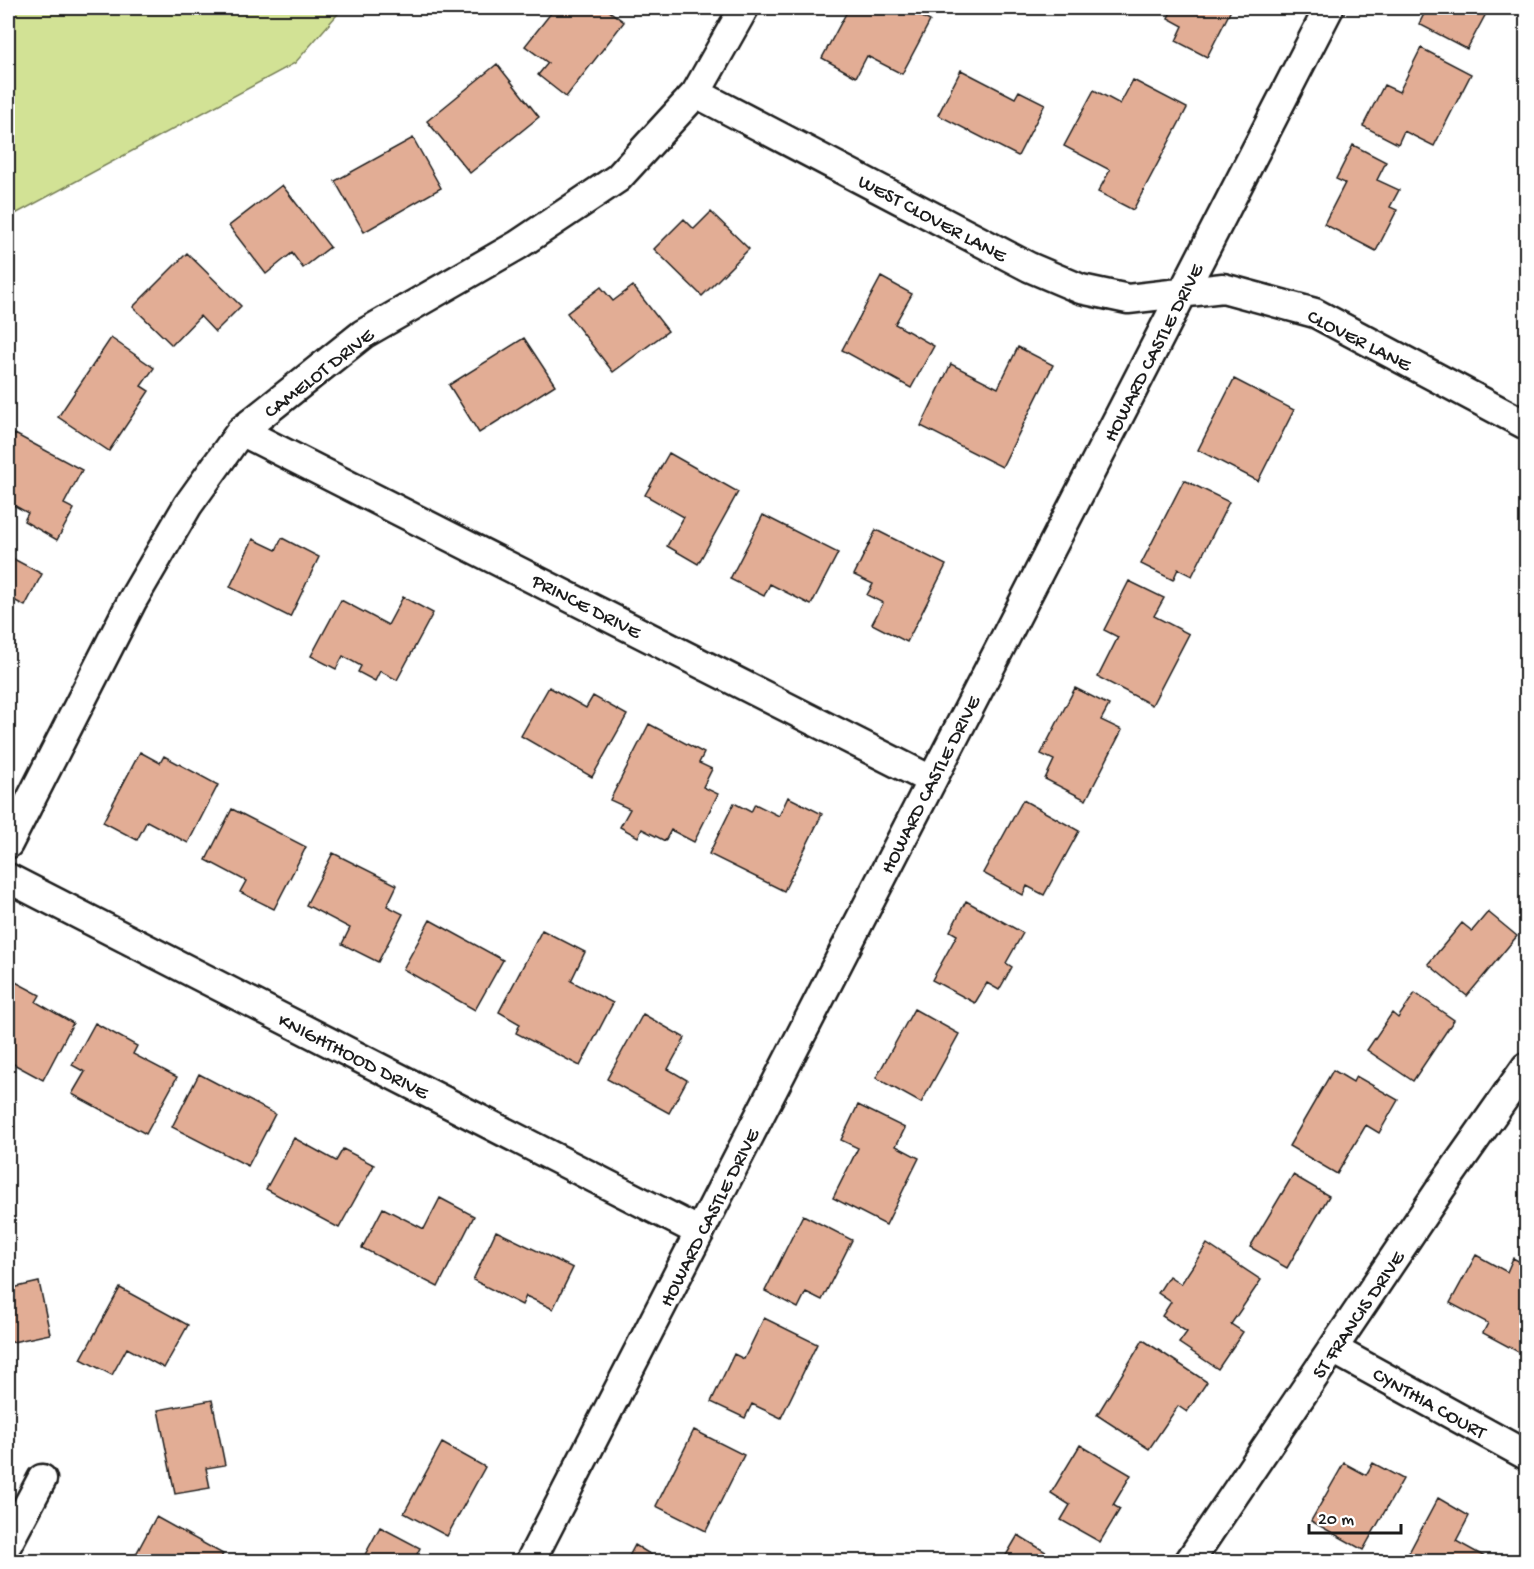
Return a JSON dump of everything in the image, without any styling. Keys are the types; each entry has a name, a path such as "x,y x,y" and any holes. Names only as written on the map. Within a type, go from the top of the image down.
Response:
{"street":[{"name":"CAMELOT DRIVE","path":"8,844 132,601 188,505 241,431 363,334 518,245 618,178 696,93 744,8"},
{"name":"HOWARD CASTLE DRIVE","path":"531,1562 1329,8"},
{"name":"WEST CLOVER LANE","path":"696,93 1029,267 1081,289 1128,299 1183,292"},
{"name":"CLOVER LANE","path":"1183,292 1223,288 1315,313 1527,425"},
{"name":"PRINCE DRIVE","path":"241,431 931,780"},
{"name":"KNIGHTHOOD DRIVE","path":"8,878 700,1232"},
{"name":"ST FRANCIS DRIVE","path":"1189,1562 1441,1188 1527,1067"},
{"name":"CYNTHIA COURT","path":"1332,1349 1527,1455"},
{"path":"8,1543 42,1479"}],"green space":[{"path":"8,8 343,8 295,63 8,218"}],"building":[{"path":"555,8 605,8 624,22 566,97 538,75 548,63 525,46"},
{"path":"849,8 905,8 930,21 902,74 867,56 856,77 822,58"},
{"path":"1173,8 1232,8 1207,57 1176,41 1183,26 1168,18"},
{"path":"1427,8 1489,8 1467,49 1419,24"},
{"path":"1421,48 1471,74 1434,146 1404,131 1398,144 1363,126 1384,85 1399,92"},
{"path":"497,64 539,117 470,173 427,121"},
{"path":"961,70 1015,98 1019,91 1045,104 1018,156 938,115"},
{"path":"1133,80 1187,108 1133,210 1098,192 1110,170 1064,146 1094,90 1120,104"},
{"path":"413,138 441,188 364,232 335,181"},
{"path":"1353,145 1386,162 1377,180 1399,190 1390,207 1397,210 1376,251 1324,224 1345,183 1336,179"},
{"path":"282,185 330,247 303,268 292,253 266,274 229,226"},
{"path":"711,212 749,249 702,296 654,249 684,219 694,229"},
{"path":"187,253 241,306 215,332 200,316 172,345 133,307"},
{"path":"881,277 912,294 895,324 934,346 911,388 842,350"},
{"path":"633,286 668,331 613,372 567,313 601,287 613,301"},
{"path":"111,338 154,368 141,386 149,391 109,451 58,417"},
{"path":"524,338 555,385 479,433 449,385"},
{"path":"1018,347 1053,365 1002,467 921,426 951,364 998,388"},
{"path":"1234,379 1294,410 1258,481 1198,450"},
{"path":"15,434 82,470 64,504 74,509 57,540 24,521 28,513 8,502 8,448"},
{"path":"669,453 738,492 698,564 667,546 684,517 645,495"},
{"path":"1184,480 1229,502 1192,576 1178,569 1173,580 1141,564"},
{"path":"763,515 838,553 811,605 770,584 764,596 730,579"},
{"path":"876,530 946,565 907,642 872,624 883,603 867,595 873,584 854,575"},
{"path":"282,538 319,557 290,617 230,587 253,539 276,550"},
{"path":"8,556 42,574 25,606 8,597"},
{"path":"1129,581 1164,598 1154,616 1189,634 1152,705 1098,677 1118,637 1104,630"},
{"path":"403,597 433,613 397,680 380,671 375,681 358,672 361,666 343,656 336,669 311,656 341,600 388,625"},
{"path":"549,687 586,708 593,696 627,715 592,777 521,736"},
{"path":"1075,688 1109,705 1101,720 1122,730 1086,800 1045,779 1054,760 1041,754"},
{"path":"649,724 704,753 699,763 712,769 703,787 718,794 694,842 671,830 665,841 642,829 638,837 620,827 630,809 610,800"},
{"path":"140,752 160,763 164,756 218,785 188,843 147,821 137,840 103,822"},
{"path":"788,797 822,814 784,891 709,854 734,803 751,812 755,804 779,816"},
{"path":"1023,800 1079,831 1044,895 1027,886 1023,895 983,873"},
{"path":"232,809 306,847 274,909 240,892 246,881 206,860"},
{"path":"333,853 397,885 387,906 403,914 378,962 342,944 350,928 306,905"},
{"path":"966,901 1023,933 1006,963 1012,967 999,990 987,983 975,1003 932,980 957,935 950,931"},
{"path":"1488,912 1517,936 1467,996 1428,964 1462,923 1472,931"},
{"path":"430,920 503,960 475,1010 403,969"},
{"path":"542,930 585,952 571,981 613,1003 580,1066 516,1033 520,1024 499,1012"},
{"path":"8,978 40,995 36,1002 73,1023 43,1080 8,1061"},
{"path":"1415,993 1454,1020 1413,1081 1367,1050 1392,1013 1398,1018"},
{"path":"914,1009 959,1034 921,1103 876,1078"},
{"path":"643,1014 685,1038 668,1069 687,1080 669,1113 607,1079"},
{"path":"95,1023 137,1046 133,1054 177,1077 146,1134 72,1094 85,1072 72,1065"},
{"path":"1333,1070 1353,1082 1356,1076 1398,1100 1379,1133 1366,1125 1337,1174 1289,1146"},
{"path":"199,1074 275,1114 248,1166 172,1127"},
{"path":"858,1105 905,1128 896,1146 919,1158 886,1225 833,1198 858,1148 841,1140"},
{"path":"294,1138 336,1161 343,1149 374,1165 339,1228 266,1189"},
{"path":"1293,1175 1329,1196 1287,1268 1250,1247"},
{"path":"440,1198 474,1216 438,1287 362,1248 383,1208 424,1229"},
{"path":"803,1215 852,1240 822,1300 806,1292 798,1308 765,1291"},
{"path":"496,1231 573,1268 553,1309 526,1296 522,1305 473,1280"},
{"path":"1207,1244 1261,1280 1231,1324 1243,1332 1218,1369 1179,1343 1187,1332 1162,1316 1171,1302 1158,1293 1169,1276 1181,1284"},
{"path":"1476,1255 1507,1272 1513,1258 1526,1265 1526,1356 1483,1333 1488,1323 1450,1303"},
{"path":"39,1282 50,1334 8,1343 8,1289"},
{"path":"120,1288 188,1325 164,1368 127,1348 112,1375 81,1359"},
{"path":"764,1318 817,1344 781,1418 752,1404 745,1418 711,1402 734,1354 744,1359"},
{"path":"1143,1340 1207,1382 1187,1412 1178,1406 1149,1449 1097,1415"},
{"path":"212,1400 225,1465 206,1468 210,1488 175,1494 158,1410"},
{"path":"694,1430 744,1455 706,1531 656,1506"},
{"path":"442,1443 485,1467 447,1536 404,1513"},
{"path":"1080,1445 1131,1475 1113,1505 1120,1509 1100,1542 1061,1520 1070,1505 1051,1493"},
{"path":"1344,1463 1366,1475 1373,1463 1403,1479 1363,1550 1311,1521"},
{"path":"1438,1498 1469,1516 1456,1541 1494,1562 1404,1562"},
{"path":"156,1517 223,1554 218,1562 145,1562 135,1556"},
{"path":"380,1527 420,1548 413,1562 361,1562"},
{"path":"1018,1535 1062,1562 1002,1562"},
{"path":"635,1545 663,1562 626,1562"}]}
